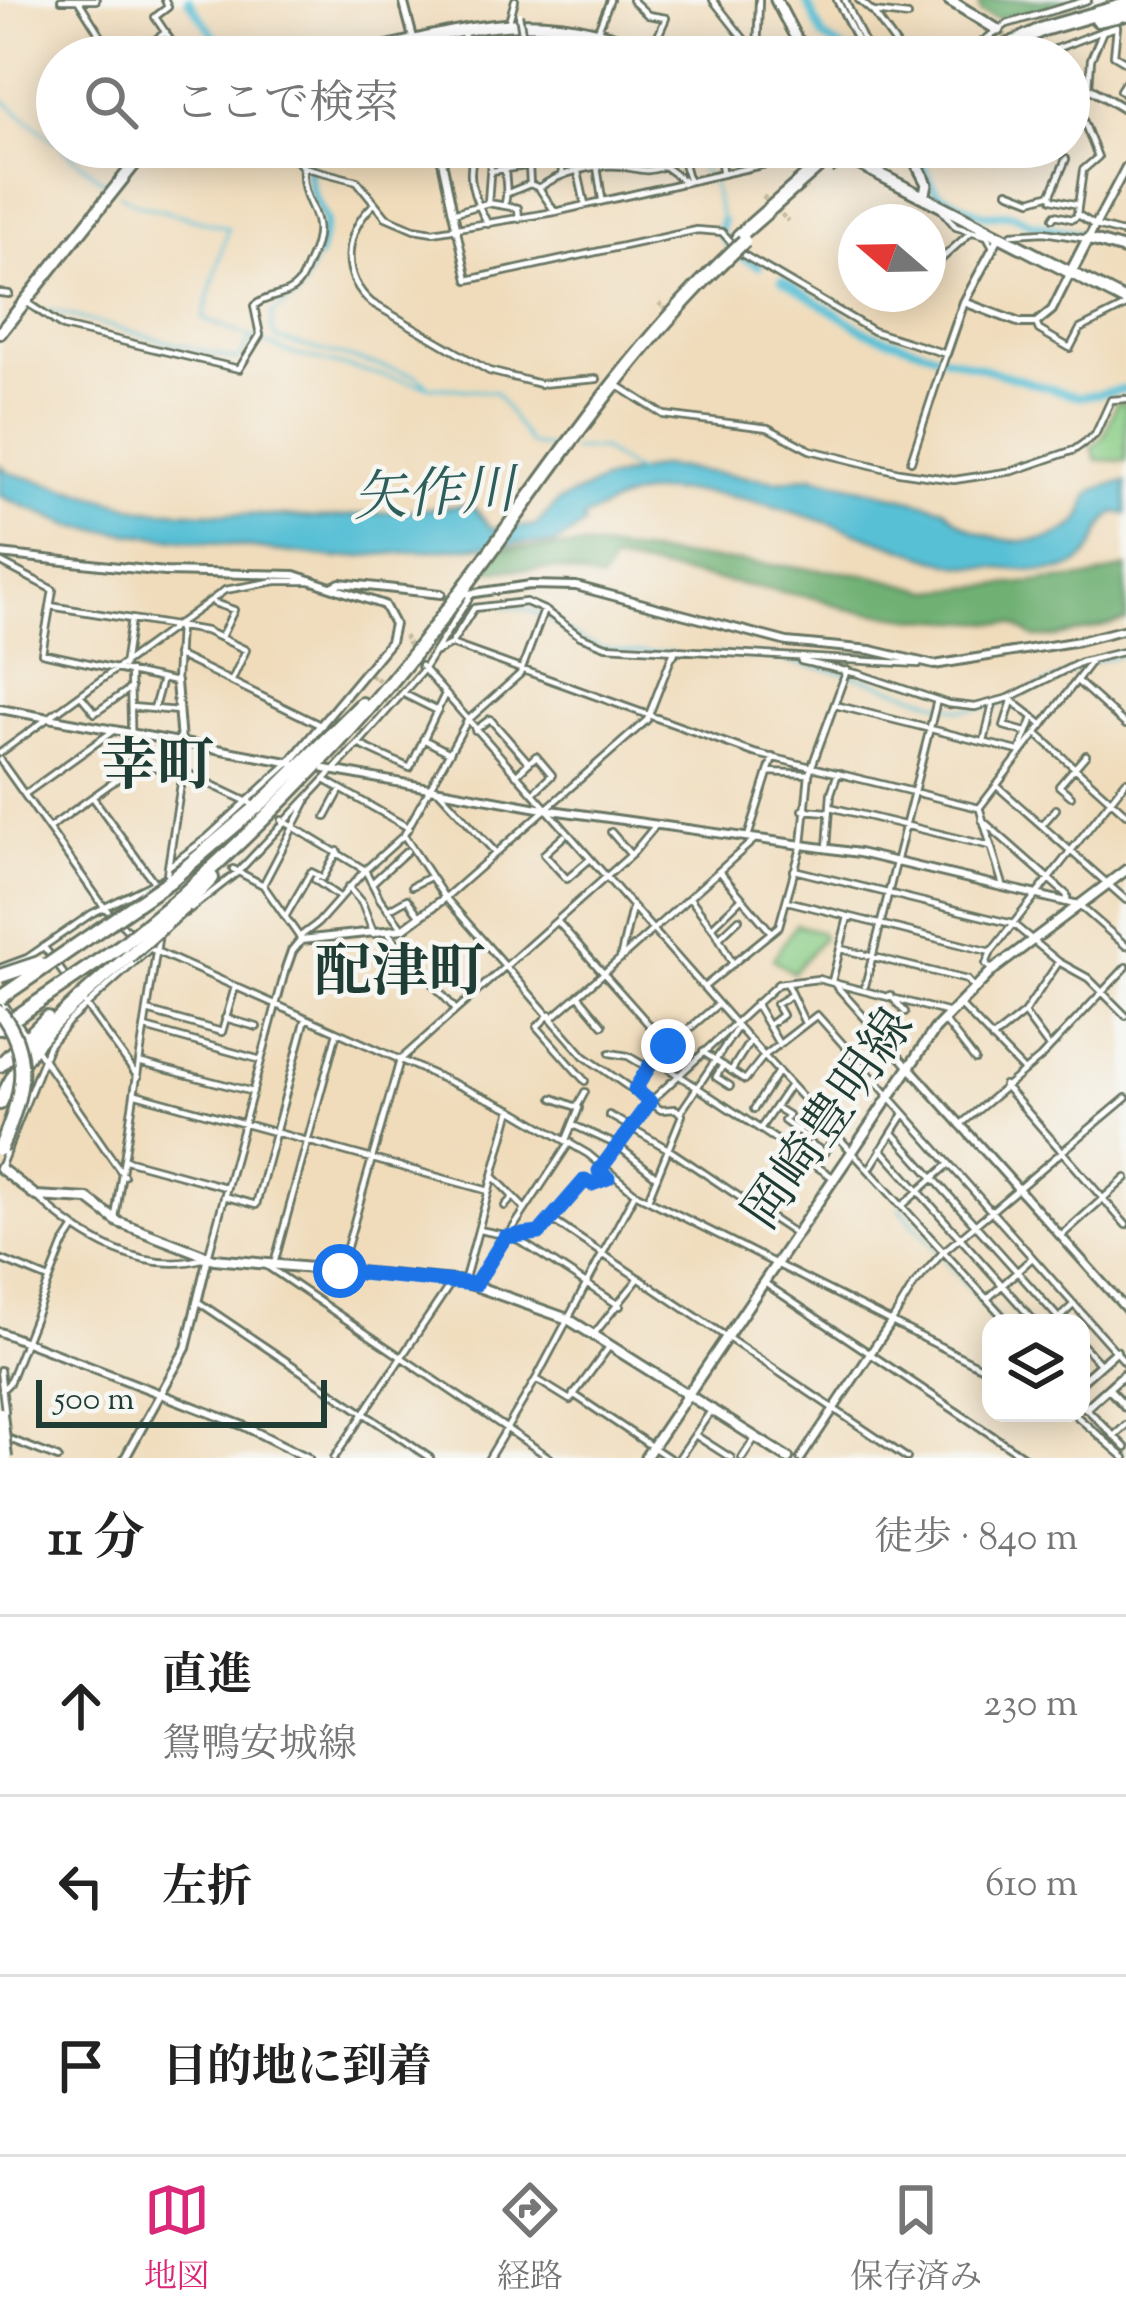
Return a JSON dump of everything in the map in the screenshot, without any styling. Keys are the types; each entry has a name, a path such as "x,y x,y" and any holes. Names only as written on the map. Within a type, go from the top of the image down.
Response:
{"highway":[{"path":"1028,36 1126,9"},
{"path":"1050,36 1126,9"},
{"path":"455,36 514,18 609,36"},
{"path":"460,36 515,26 575,30 593,36"},
{"path":"0,329 128,168"},
{"path":"0,972 50,958 174,887 299,785 385,690 598,400 706,273 815,168"},
{"path":"854,168 925,194 1126,301"},
{"path":"879,168 1002,239 1072,271"},
{"path":"0,1103 18,1064 43,1031 122,951 174,887 294,781 470,574"},
{"path":"1,1011 135,908"},
{"path":"1,1011 122,951"},
{"path":"0,1065 30,1032 122,951"},
{"path":"0,1149 16,1109 23,1065 16,1037 1,1011"},
{"path":"0,1414 8,1458"}],"main road":[{"path":"776,0 795,36"},
{"path":"949,0 999,31"},
{"path":"919,168 926,182 925,194"},
{"path":"1072,271 1088,239 1126,250"},
{"name":"岡崎豊明線","path":"645,1458 947,1016 993,970 1126,870"},
{"path":"0,1168 36,1196 88,1199 115,1218 208,1257 470,1283 568,1318 712,1408 776,1455 788,1458"}],"street":[{"path":"61,0 96,0"},
{"path":"165,0 167,8 155,17 169,36"},
{"path":"403,0 413,36"},
{"path":"517,0 514,18 522,36"},
{"path":"514,18 517,0"},
{"path":"598,31 610,0"},
{"path":"632,0 648,15 665,18 659,36"},
{"path":"713,0 741,36"},
{"path":"756,36 759,0"},
{"path":"841,0 856,36"},
{"path":"859,0 890,36"},
{"path":"992,36 1038,13 1088,0"},
{"path":"78,1 100,36"},
{"path":"873,12 908,16"},
{"path":"1089,36 1118,27 1114,55 1126,62"},
{"path":"1103,31 1091,59 1090,88 1126,110"},
{"path":"160,36 166,32"},
{"path":"1126,81 1120,90 1126,96"},
{"path":"1090,137 1098,157 1090,164"},
{"path":"946,217 970,233 1002,239 1044,232 1088,239 1126,167"},
{"path":"29,304 63,328 239,369 260,335 254,306 299,283 317,242 319,221 304,187 303,168"},
{"path":"307,168 357,181 386,217 414,229 457,231 738,168"},
{"path":"444,168 468,280 697,230 722,232 742,254 873,331 946,354"},
{"path":"472,168 478,206 488,224"},
{"path":"488,203 491,168"},
{"path":"491,171 514,168"},
{"path":"526,168 530,184"},
{"path":"562,168 563,176"},
{"path":"575,168 585,205"},
{"path":"538,188 594,168"},
{"path":"598,168 602,200"},
{"path":"617,168 660,168"},
{"path":"670,168 686,179"},
{"path":"684,168 686,179"},
{"path":"1062,168 1052,199 1078,205"},
{"path":"1078,216 1085,168"},
{"path":"502,170 508,193 505,203"},
{"path":"490,185 506,183"},
{"path":"508,193 530,184 555,212"},
{"path":"1009,191 1031,200 1051,194"},
{"path":"456,212 505,203 518,208 519,219"},
{"path":"373,205 362,216 348,248 360,290 372,303 489,371 544,384 594,378"},
{"path":"1053,218 1078,216 1126,234"},
{"path":"946,255 970,233"},
{"path":"911,461 964,302 1002,239"},
{"path":"964,302 1036,323 1052,310 1072,271"},
{"path":"0,293 9,294"},
{"path":"1036,323 1039,330 1070,348 1081,329 1126,301"},
{"path":"624,389 664,415 768,428 810,450 954,480 1013,471 1074,450 1095,435 1112,400 1126,399"},
{"path":"0,558 296,575 384,605 394,631 368,674 293,763 195,850 174,887 152,952 148,1011 115,1218"},
{"path":"0,558 53,590 42,653 176,682"},
{"path":"316,580 230,587 0,757 104,907 152,952 511,1109 568,1141 634,1193 982,1367"},
{"path":"332,587 340,583 441,594"},
{"path":"158,936 236,870 358,744 436,652 470,594 530,585 576,586 788,642 872,650 919,664"},
{"path":"436,652 451,644 474,608 526,602 580,636 606,646 796,659 934,665 1126,629"},
{"path":"214,603 233,610 221,637"},
{"path":"50,606 221,637 246,650 231,682"},
{"path":"125,1458 186,1348 292,951 348,887 404,836 434,789 467,721 522,669 544,610"},
{"path":"131,619 124,669 130,688 132,767"},
{"path":"174,887 183,771 176,682 179,627"},
{"path":"394,631 404,636"},
{"path":"451,644 810,770"},
{"path":"796,659 963,707 1011,699 1093,659 1126,651"},
{"path":"300,938 388,933 422,918 650,715 674,652"},
{"path":"177,656 322,726"},
{"path":"979,808 1093,659"},
{"path":"422,668 631,912 1001,1314"},
{"path":"704,988 779,926 801,845 810,770 847,670"},
{"path":"154,709 162,679"},
{"path":"1077,681 1126,725"},
{"path":"81,696 95,713 130,688"},
{"path":"402,693 438,711"},
{"path":"403,783 444,697"},
{"path":"1011,699 1043,725"},
{"path":"1011,699 1004,726 1025,732"},
{"path":"865,988 937,700"},
{"path":"984,742 993,704"},
{"path":"835,705 1021,752"},
{"path":"131,707 178,711"},
{"path":"0,709 293,763"},
{"path":"1021,752 1033,717"},
{"path":"476,730 490,719 529,763"},
{"path":"25,794 113,730"},
{"path":"1037,734 1126,814"},
{"path":"423,740 450,753"},
{"path":"358,744 410,768"},
{"path":"1071,796 1059,786 1086,755"},
{"path":"515,775 536,757 552,775 532,794"},
{"path":"585,1081 537,1027 752,839 773,757"},
{"path":"49,828 132,767 144,764 183,771 250,803"},
{"path":"330,770 544,809 897,861 1079,905 1126,946"},
{"path":"769,772 838,773 979,808"},
{"path":"827,848 838,773"},
{"path":"325,779 409,828"},
{"path":"993,970 986,964 991,952 1126,781"},
{"path":"997,786 1126,900"},
{"path":"326,817 341,789"},
{"path":"434,789 496,853"},
{"path":"93,796 154,882"},
{"path":"263,885 308,798"},
{"path":"979,808 1003,885"},
{"path":"1042,825 1057,809"},
{"path":"803,810 830,810 990,846"},
{"path":"283,820 365,870 403,929"},
{"path":"982,820 1067,895 1067,902"},
{"path":"340,1271 400,1060 631,855 656,825"},
{"path":"610,832 631,855"},
{"path":"566,834 544,854 567,879 589,860"},
{"path":"404,836 429,878 584,1056 661,1110 676,1108 680,1114"},
{"path":"372,883 409,849"},
{"path":"285,916 311,872 322,878 338,851"},
{"path":"236,870 263,885 300,938"},
{"path":"794,870 1013,924 1103,992 1126,1016"},
{"path":"719,871 770,932"},
{"path":"317,875 315,880 339,897"},
{"path":"412,886 429,878"},
{"path":"0,972 104,907 154,882 174,887"},
{"path":"348,887 362,903 374,934"},
{"path":"362,903 378,895"},
{"path":"689,897 733,964"},
{"path":"712,927 742,898"},
{"path":"388,910 406,899 422,918"},
{"path":"786,901 991,952"},
{"path":"617,926 631,912"},
{"path":"620,959 631,912"},
{"path":"832,981 848,917"},
{"path":"719,938 740,919"},
{"path":"556,921 668,1046"},
{"path":"388,933 456,1010"},
{"path":"44,946 63,973"},
{"path":"841,949 968,980 974,988"},
{"path":"0,1168 42,1057 58,1032 85,1004 152,952"},
{"path":"992,1039 1024,1013 1059,962"},
{"path":"959,1125 1050,1048 1126,967"},
{"path":"832,981 1126,1309"},
{"path":"479,1230 505,1237 539,1233 585,1180 592,1184 608,1178 599,1171 650,1102 778,984 832,981 947,1016 975,1060"},
{"path":"786,983 805,1023"},
{"path":"148,1011 222,1032 236,987"},
{"path":"578,995 603,1025"},
{"path":"768,1026 782,1015 777,1006 791,995"},
{"path":"890,995 905,1012"},
{"path":"85,1004 138,1077"},
{"path":"635,1089 654,1059 718,1004"},
{"path":"755,1004 779,1044"},
{"path":"958,1004 1022,1069"},
{"path":"1024,1013 1050,1048"},
{"path":"703,1052 745,1080 764,1056 817,1015 1116,1351 1126,1367 1090,1401"},
{"path":"225,1018 257,1027"},
{"path":"224,1196 256,1205 306,1018"},
{"path":"648,1199 680,1114 736,1025"},
{"path":"145,1028 261,1060"},
{"path":"338,1032 270,1265 550,1458"},
{"path":"731,1071 750,1041"},
{"path":"35,1046 124,1176"},
{"path":"620,1048 628,1057"},
{"path":"610,1053 648,1068"},
{"path":"654,1059 834,1178"},
{"path":"140,1062 253,1092"},
{"path":"723,1065 716,1077 730,1086"},
{"path":"754,1109 778,1072"},
{"path":"760,1129 790,1085"},
{"path":"1004,1085 1126,1225"},
{"path":"756,1086 788,1115 784,1121 805,1136"},
{"path":"470,1283 568,1141 585,1092"},
{"path":"136,1094 489,1191"},
{"path":"553,1098 577,1107"},
{"path":"801,1458 913,1286 944,1251 1126,1098"},
{"path":"470,1283 511,1109"},
{"path":"797,1131 808,1113"},
{"path":"870,1168 904,1114"},
{"path":"609,1115 795,1234"},
{"path":"573,1125 617,1145 657,1177"},
{"path":"893,1132 1053,1314"},
{"path":"816,1166 833,1140"},
{"path":"811,1144 825,1153"},
{"path":"881,1149 1028,1314"},
{"path":"126,1160 226,1187"},
{"path":"902,1205 949,1164"},
{"path":"493,1175 525,1209"},
{"path":"1061,1236 1126,1178"},
{"path":"489,1458 634,1193"},
{"path":"36,1196 100,1244 163,1264 208,1257"},
{"path":"505,1206 514,1197"},
{"path":"552,1220 907,1458"},
{"path":"2,1390 74,1228"},
{"path":"514,1237 620,1306"},
{"path":"987,1299 1033,1258"},
{"path":"0,1259 49,1279"},
{"path":"594,1334 639,1278"},
{"path":"334,1458 452,1281"},
{"path":"764,1282 1026,1458"},
{"path":"196,1301 430,1458"},
{"path":"1066,1314 1074,1304"},
{"path":"0,1332 244,1426 308,1458"},
{"path":"536,1378 570,1400 609,1347"},
{"path":"1090,1373 1116,1351"},
{"path":"1090,1353 1101,1365"},
{"path":"0,1370 8,1458"},
{"path":"1119,1378 1126,1386"},
{"path":"1108,1388 1126,1407"},
{"path":"574,1394 669,1458"},
{"path":"679,1458 712,1408"},
{"path":"1090,1413 1126,1448"},
{"path":"1085,1422 1125,1458"},
{"path":"1114,1436 1126,1425"},
{"path":"0,1435 54,1457"},
{"path":"694,1435 731,1458"},
{"path":"742,1458 756,1437"},
{"path":"1111,1458 1117,1449"}],"green space":[{"path":"979,0 1079,0 1000,20 980,12"},
{"path":"1116,403 1126,403 1126,461 1096,460 1092,447 1105,435"},
{"path":"587,547 864,574 931,591 1094,577 1126,567 1126,621 1035,638 1014,624 846,609 820,599 613,561 601,581 558,569 483,570 503,548"},
{"path":"796,924 823,937 793,973 773,959"}],"water":[{"path":"0,465 10,473 144,510 322,518 472,505 491,528 536,526 558,502 603,481 661,466 778,481 812,476 945,508 969,528 1019,541 1066,531 1077,523 1095,490 1126,482 1126,514 1115,512 1108,518 1080,562 1048,571 953,564 751,501 669,491 633,496 607,506 583,519 584,525 556,544 337,558 74,527 0,496"}],"waterway":[{"path":"188,0 215,36"},
{"path":"806,0 823,36"},
{"path":"0,97 36,126"},
{"path":"87,168 111,188"},
{"path":"308,168 311,189 326,221 318,256"},
{"path":"701,168 711,179 722,221"},
{"path":"924,168 936,192 983,215 1011,214 1032,224 1091,237"},
{"name":"矢作川","path":"119,194 137,204 228,228 203,319 293,354 432,387 495,392 530,444 556,449"},
{"path":"722,221 720,234 737,254 759,266"},
{"path":"318,256 300,294 272,314 271,329 278,339 415,375 427,384"},
{"path":"782,280 867,332 936,354 1079,397 1126,389"},
{"path":"49,310 237,360 251,340"},
{"path":"572,450 601,449 637,473"},
{"path":"503,607 534,612 602,648 673,652"},
{"path":"701,654 772,658 849,674 960,710 997,706 1083,667"},
{"path":"1091,662 1126,654"},
{"path":"899,1207 991,1314"},
{"path":"1090,1421 1122,1453"}],"tunnel":[{"path":"1001,33 1006,36"},
{"path":"763,196 788,221"},
{"path":"659,303 679,322"},
{"path":"404,636 421,666"},
{"path":"370,675 401,692"},
{"path":"203,854 233,869"}],"district":[{"name":"幸町","path":"157,770"},
{"name":"配津町","path":"400,976"}],"route":[{"path":"340,1271 476,1284 505,1237 539,1233 585,1180 592,1184 608,1178 599,1171 650,1102 635,1089 668,1046"}]}
